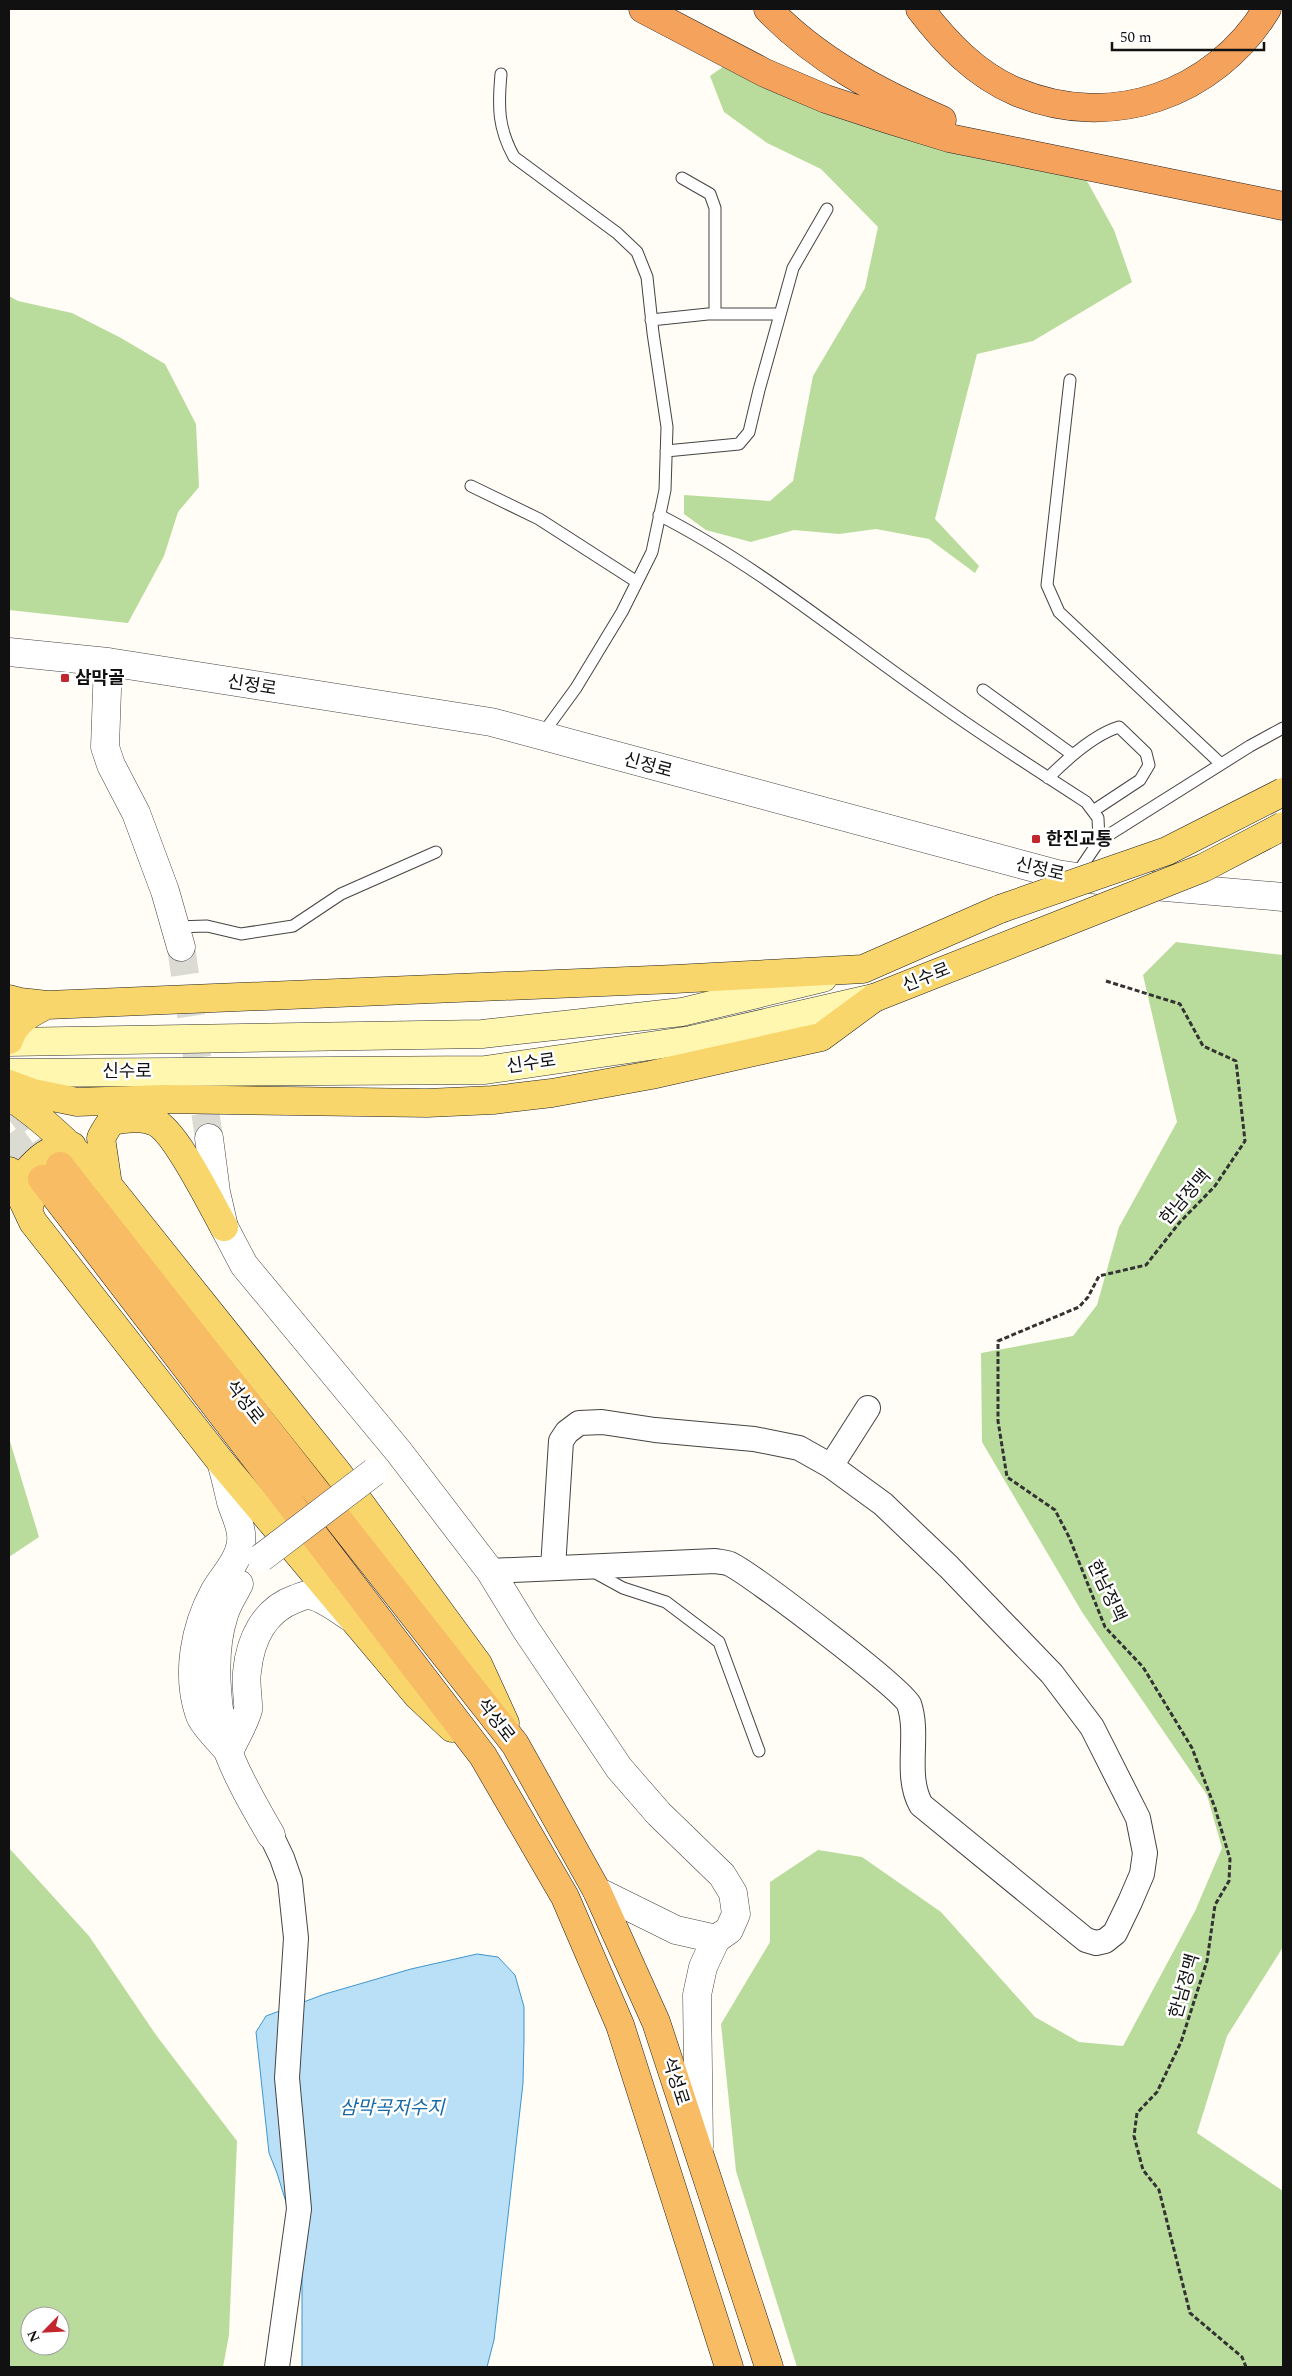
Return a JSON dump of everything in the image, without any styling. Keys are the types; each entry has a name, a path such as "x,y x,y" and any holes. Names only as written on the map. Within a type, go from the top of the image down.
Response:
{"highway":[{"path":"643,9 766,73 826,99 949,138 1283,206"},
{"path":"768,9 782,24 833,64 889,97 956,126 1038,155"},
{"path":"920,9 954,51 1015,92 1055,104 1077,108 1109,108 1136,104 1162,96 1212,69 1254,30 1267,9"},
{"name":"석성로","path":"58,1164 515,1744 598,1890 656,2022 769,2367"},
{"name":"석성로","path":"58,1164 483,1756 566,1897 620,2026 729,2367"}],"main road":[{"name":"신수로","path":"9,1041 67,1042 482,1034 682,1012 863,968 1000,909 1167,851 1283,792"},
{"name":"신수로","path":"9,1073 81,1071 486,1070 691,1040 874,998 1203,868 1283,826"},
{"path":"9,999 47,1005 675,979 863,968"},
{"path":"9,1084 34,1093 77,1102 163,1099 427,1103 494,1100 552,1093 651,1074 821,1037 874,998"},
{"path":"9,1041 11,1032 26,1015 47,1005"},
{"path":"9,1096 36,1115 58,1164 108,1185 338,1473 472,1656 515,1744"},
{"path":"108,1185 100,1138 111,1121 120,1113 163,1099"},
{"path":"111,1121 137,1118 154,1121 165,1128 186,1159 224,1226"},
{"path":"33,1222 24,1175 38,1158 57,1148 58,1164"},
{"path":"9,1171 33,1222 222,1462 417,1695 483,1756"},
{"path":"9,1203 33,1222"}],"street":[{"name":"신정로","path":"9,652 108,662 491,722 1047,872 1117,883 1283,897"},
{"path":"108,662 105,747 111,765 136,813 165,891 178,937"},
{"path":"208,1138 216,1192 224,1226 244,1265 270,1299 399,1452 490,1571 535,1643 619,1768 659,1814 722,1875 733,1893 736,1914 729,1930 716,1939 703,1967 697,1995 699,2153"},
{"path":"832,1466 868,1408"},
{"path":"490,1571 715,1561 729,1563 757,1581 873,1671 901,1693 909,1703 913,1779 915,1794 921,1805 1086,1940 1096,1943 1105,1941 1115,1932 1142,1874 1145,1853 1138,1818 1092,1728 1052,1674 949,1566 883,1504 832,1466 798,1448 754,1440 655,1430 602,1422 579,1423 567,1432 561,1441 553,1568"},
{"path":"228,1752 216,1674 217,1644 224,1614 237,1588 261,1558 399,1452"},
{"path":"222,1462 232,1504 241,1528 241,1543 234,1562 213,1593 197,1632 194,1656 194,1682 199,1714 228,1752 245,1790 282,1858 290,1881 296,1938 287,2078 298,2209 277,2367"},
{"path":"228,1752 248,1708 245,1687 253,1644 260,1627 272,1612 288,1602 306,1595 322,1599 353,1620"},
{"path":"598,1890 676,1930 716,1939"}],"lane":[{"path":"501,74 498,107 504,140 514,157 617,233 638,252 647,277 651,320 667,427 665,490 652,552 622,612 576,688 541,736"},
{"path":"682,178 710,194 715,208 715,314"},
{"path":"666,452 739,444 750,432 793,268 827,209"},
{"path":"651,320 715,314 780,314"},
{"path":"1070,380 1048,585 1059,612 1220,764"},
{"path":"471,486 538,519 637,582"},
{"path":"659,516 703,538 739,561 819,616 928,697 1086,802 1098,818 1099,840"},
{"path":"983,690 1073,755"},
{"path":"1048,778 1073,755 1110,730 1119,727 1146,754 1149,765 1140,780 1093,811"},
{"path":"1075,877 1099,840 1220,764 1283,728"},
{"path":"178,937 207,926 241,934 293,926 341,894 436,852"},
{"path":"584,1567 623,1588 666,1602 719,1642 759,1751"}],"path":[{"name":"한남정맥","path":"1106,981 1180,1004 1203,1046 1236,1061 1244,1141 1215,1186 1180,1222 1146,1265 1099,1276 1088,1297 1079,1307 998,1341 998,1421 1008,1477 1055,1510 1069,1537 1105,1627 1143,1667 1192,1748 1215,1808 1230,1859 1229,1882 1215,1905 1207,1961 1182,2042 1157,2092 1137,2113 1134,2136 1143,2170 1159,2190 1190,2313 1242,2357 1246,2367"}],"green space":[{"path":"727,64 990,155 1087,181 1114,230 1132,282 1033,341 977,354 935,519 979,566 975,573 929,539 876,529 839,534 794,530 751,542 706,530 684,514 684,495 770,501 793,481 813,376 865,288 878,227 821,169 767,143 724,112 710,76"},
{"path":"9,296 18,301 72,313 121,338 165,364 196,424 199,487 178,512 164,556 128,623 9,610"},
{"path":"1176,942 1283,955 1283,1947 1227,2036 1197,2133 1283,2191 1283,2367 797,2367 736,2171 721,2024 770,1942 770,1882 818,1850 862,1857 941,1912 1035,2017 1079,2042 1123,2046 1195,1911 1222,1848 1207,1795 1082,1612 982,1442 981,1353 1073,1336 1097,1305 1119,1227 1177,1122 1143,975"},
{"path":"9,1438 39,1537 9,1557"},
{"path":"9,1848 89,1936 156,2035 237,2141 229,2335 223,2367 9,2367"}],"water":[{"name":"삼막곡저수지","path":"477,1954 498,1957 515,1975 524,2007 523,2083 494,2340 487,2367 302,2367 302,2254 269,2153 256,2032 266,2016 325,1994 411,1969"}],"tunnel":[{"path":"181,947 209,1138"},
{"path":"15,1104 60,1166"},
{"path":"9,1134 42,1179"}],"place":[{"name":"삼막골","path":"65,678"},
{"name":"한진교통","path":"1036,839"}]}
